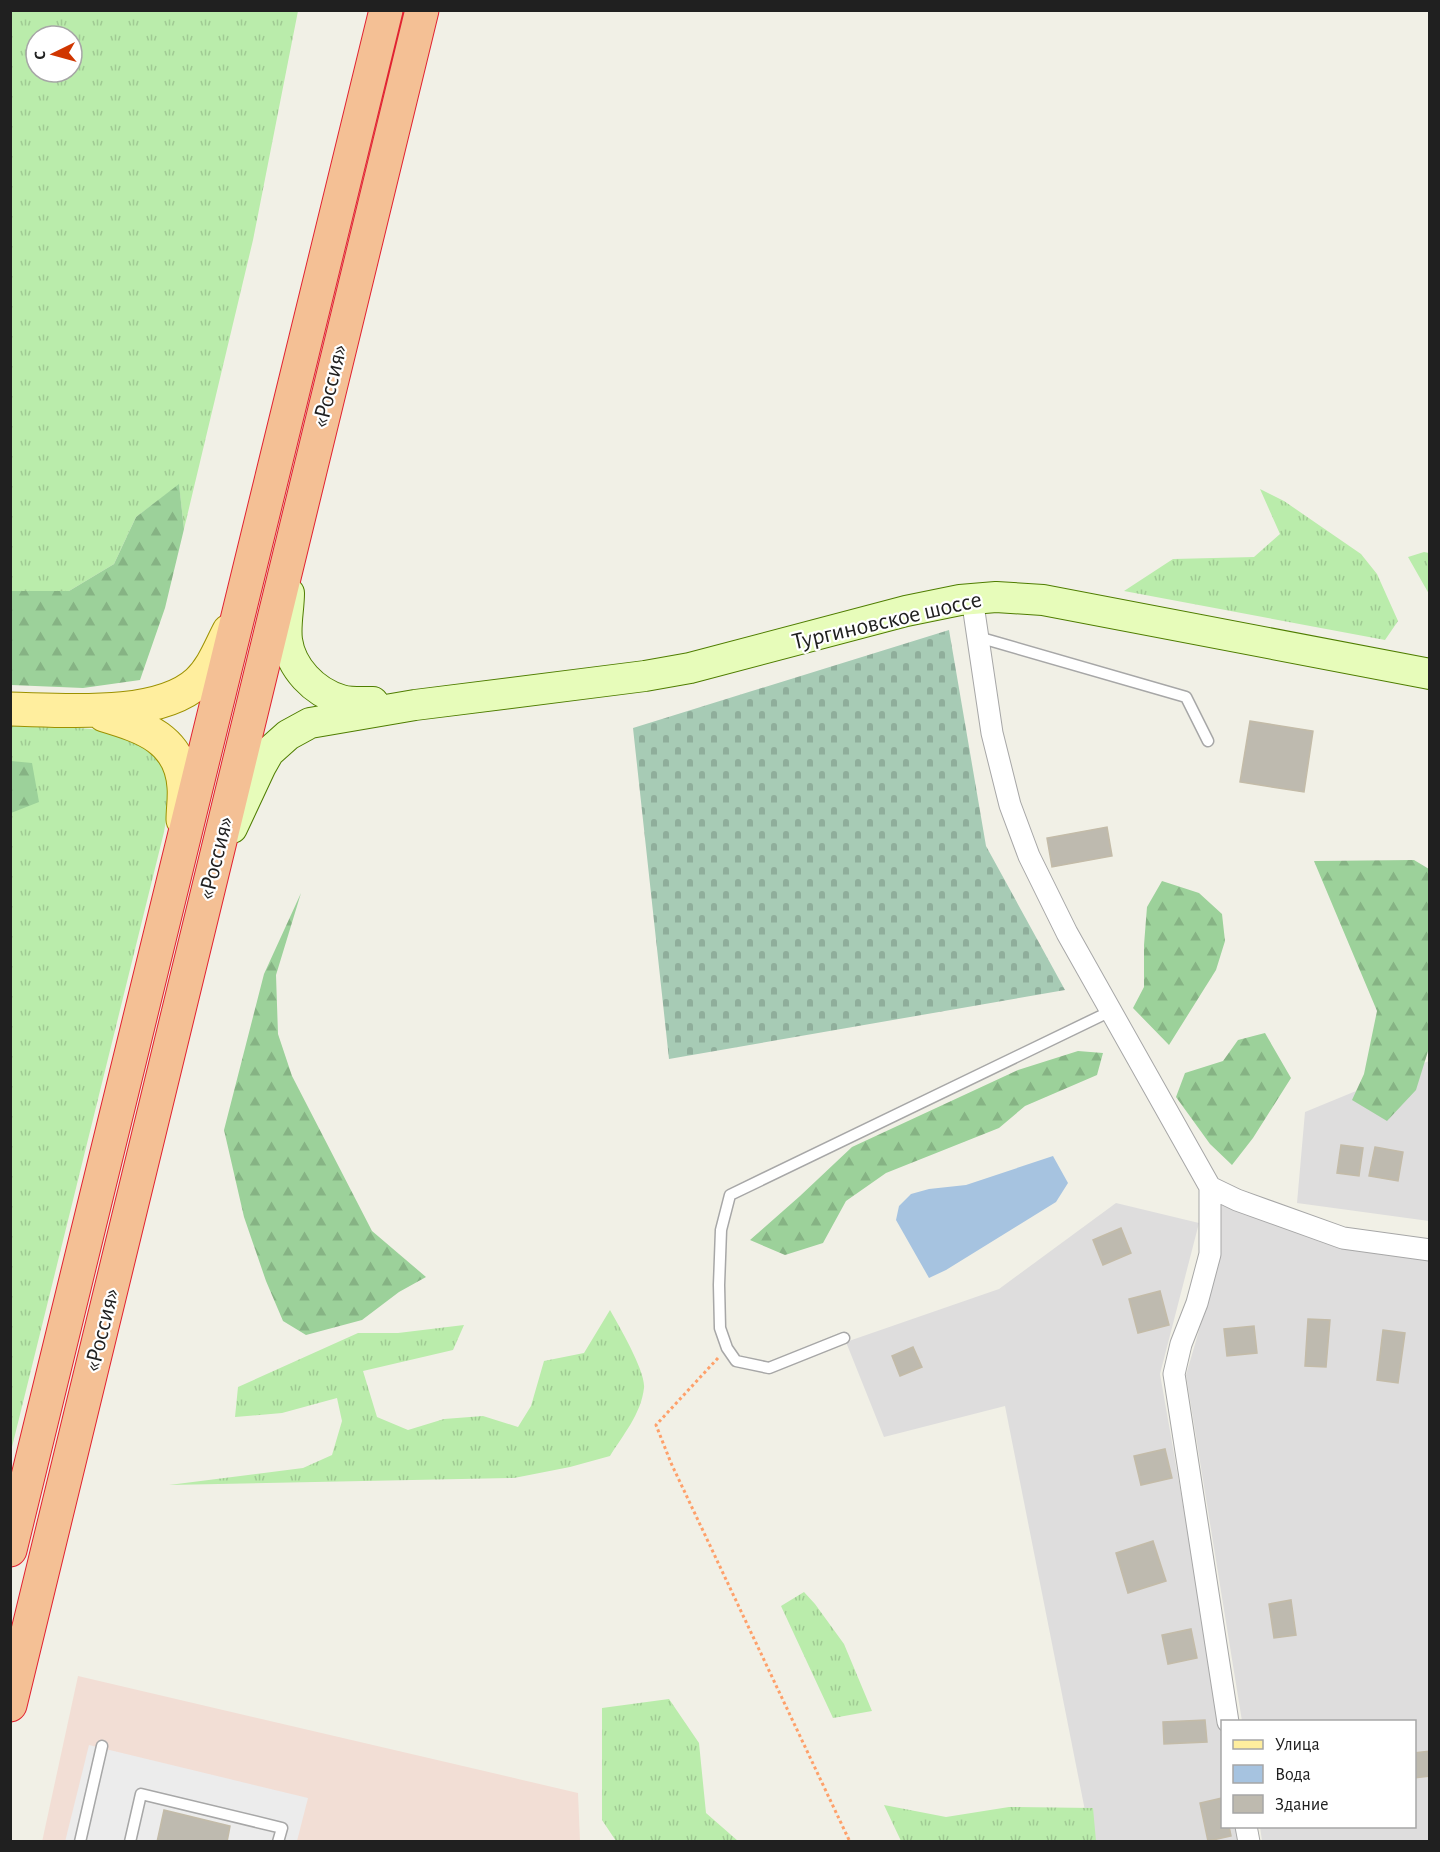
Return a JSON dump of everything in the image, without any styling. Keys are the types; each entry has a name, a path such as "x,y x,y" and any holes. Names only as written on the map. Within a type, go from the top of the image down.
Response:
{"highway":[{"name":"«Россия»","path":"10,1550 386,11"},
{"name":"«Россия»","path":"10,1705 422,12"}],"main road":[{"name":"Тургиновское шоссе","path":"292,542 287,639 292,657 301,673 320,691 343,701 415,705"},
{"name":"Тургиновское шоссе","path":"215,864 269,752 281,740 302,726 318,721 415,705 645,676 690,668 906,611 972,598 1007,597 1043,600 1430,674"},
{"path":"10,709 91,711 156,704 179,696 206,673 213,663 242,605"},
{"path":"91,711 146,729 165,743 174,756 181,770 184,786 181,856"}],"street":[{"path":"972,598 992,733 1010,805 1029,856 1067,933 1210,1187 1210,1254 1197,1303 1181,1344 1173,1374 1228,1720"},
{"path":"1210,1187 1237,1200 1343,1238 1430,1250"}],"lane":[{"path":"978,637 1186,697 1208,741"},
{"path":"844,1338 770,1368 736,1361 727,1348 720,1329 721,1230 730,1195 1111,1011"},
{"path":"80,1842 102,1746"},
{"path":"130,1842 141,1794 282,1828 279,1842"}],"path":[{"path":"727,1348 656,1425 671,1463 850,1842"}],"shaded area":[{"path":"1429,1061 1429,1221 1297,1203 1305,1112"},
{"path":"1116,1203 1199,1223 1160,1374 1221,1721 1221,1828 1240,1828 1243,1841 1091,1841 1005,1406 884,1437 846,1342 999,1289"},
{"path":"1221,1204 1429,1257 1429,1841 1262,1841 1260,1828 1416,1828 1416,1720 1242,1720 1186,1375 1221,1255"},
{"path":"78,1676 578,1793 580,1841 42,1842"},
{"path":"89,1745 308,1798 297,1841 65,1842"}],"green space":[{"path":"10,11 298,11 253,240 184,529 179,485 136,517 114,564 69,591 11,591"},
{"path":"179,484 184,529 165,608 140,680 83,688 11,685 11,591 69,591 114,564 136,517"},
{"path":"1260,489 1284,501 1361,554 1377,574 1398,621 1385,640 1124,591 1173,559 1254,557 1280,534"},
{"path":"1424,552 1429,553 1429,594 1408,557"},
{"path":"949,630 986,846 1065,990 669,1059 633,728"},
{"path":"11,725 123,732 158,752 171,790 164,832 11,1451"},
{"path":"11,761 32,763 39,802 11,813"},
{"path":"1414,860 1429,869 1429,1048 1416,1090 1387,1121 1352,1100 1364,1074 1377,1011 1314,861"},
{"path":"1162,881 1199,893 1222,914 1225,941 1216,970 1169,1045 1133,1008 1144,987 1147,907"},
{"path":"301,893 276,975 278,1034 292,1076 372,1231 426,1277 399,1292 362,1320 306,1335 283,1321 266,1281 244,1217 224,1130 264,974"},
{"path":"1265,1033 1291,1078 1253,1138 1232,1165 1210,1144 1176,1097 1185,1073 1223,1061 1238,1040"},
{"path":"1078,1051 1103,1053 1097,1075 1025,1106 999,1128 886,1173 846,1201 823,1243 785,1255 750,1240 852,1147 1018,1070"},
{"path":"610,1310 641,1371 644,1388 635,1415 610,1456 514,1478 169,1485 303,1468 332,1455 342,1421 337,1398 282,1413 235,1417 238,1387 358,1333 398,1333 464,1325 453,1350 363,1371 377,1417 408,1430 444,1419 483,1416 518,1427 531,1406 544,1361 584,1353"},
{"path":"804,1592 844,1644 872,1711 833,1718 781,1606"},
{"path":"669,1699 699,1743 706,1813 738,1841 616,1841 602,1820 602,1708"},
{"path":"884,1805 946,1817 1009,1807 1093,1808 1096,1841 901,1841"}],"water":[{"path":"1053,1156 1068,1183 1056,1202 946,1270 929,1278 896,1220 899,1206 911,1194 929,1189 966,1185"}],"building":[{"path":"1250,721 1313,731 1304,792 1240,782"},
{"path":"1107,827 1112,856 1052,867 1047,838"},
{"path":"1341,1145 1363,1148 1359,1176 1337,1173"},
{"path":"1375,1147 1403,1152 1398,1181 1369,1176"},
{"path":"1121,1228 1131,1253 1103,1265 1093,1240"},
{"path":"1160,1291 1169,1325 1138,1333 1129,1299"},
{"path":"1308,1319 1330,1320 1326,1367 1305,1366"},
{"path":"1254,1326 1257,1353 1227,1356 1224,1329"},
{"path":"1383,1330 1405,1333 1398,1383 1377,1380"},
{"path":"913,1347 922,1367 900,1376 892,1356"},
{"path":"1165,1449 1172,1478 1141,1485 1134,1456"},
{"path":"1153,1541 1166,1581 1128,1593 1116,1553"},
{"path":"1291,1600 1296,1635 1274,1638 1269,1604"},
{"path":"1191,1629 1197,1658 1168,1664 1162,1635"},
{"path":"1205,1720 1207,1742 1164,1744 1163,1722"},
{"path":"1430,1751 1430,1776 1416,1778 1416,1753"},
{"path":"1221,1798 1221,1828 1229,1828 1231,1836 1208,1841 1200,1803"},
{"path":"164,1810 230,1826 227,1842 157,1842"}]}
